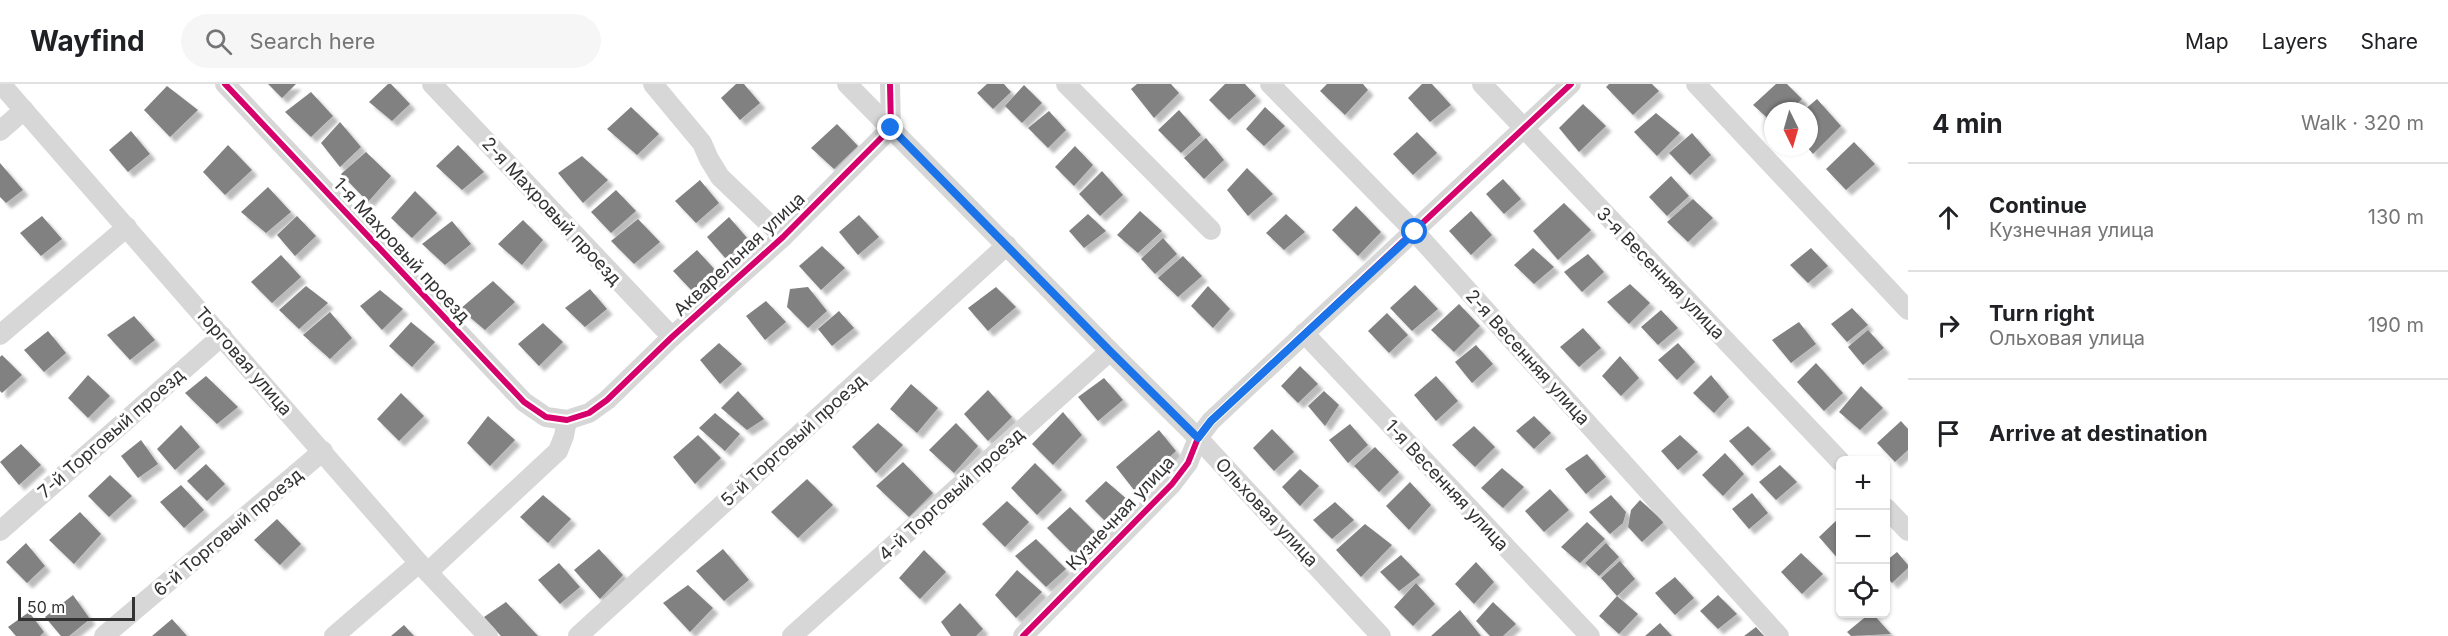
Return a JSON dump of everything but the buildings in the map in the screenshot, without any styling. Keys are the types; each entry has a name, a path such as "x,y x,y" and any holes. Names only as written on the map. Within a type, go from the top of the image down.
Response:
{"street":[{"name":"Торговая улица","path":"1,84 423,567 488,636"},
{"name":"1-я Махровый проезд","path":"225,84 524,402 546,417 567,420"},
{"name":"2-я Махровый проезд","path":"432,84 672,337"},
{"path":"653,84 702,142 720,177 783,237"},
{"name":"Ольховая улица","path":"847,84 1198,438 1381,636"},
{"path":"890,84 891,128"},
{"path":"1066,84 1211,230"},
{"name":"2-я Весенняя улица","path":"1270,84 1415,232 1779,636"},
{"name":"3-я Весенняя улица","path":"1482,84 1522,129 1836,457"},
{"name":"Кузнечная улица","path":"1023,636 1172,484 1188,463 1198,438 1211,421 1571,84"},
{"path":"1696,84 1908,310"},
{"path":"0,131 24,110"},
{"name":"Акварельная улица","path":"567,420 589,412 607,400 672,337 783,237 891,128"},
{"path":"0,335 127,227"},
{"name":"5-й Торговый проезд","path":"578,636 1007,245"},
{"name":"1-я Весенняя улица","path":"1304,333 1590,636"},
{"name":"7-й Торговый проезд","path":"0,531 222,336"},
{"name":"4-й Торговый проезд","path":"792,636 1110,351"},
{"path":"334,636 423,567 558,451 567,420"},
{"name":"6-й Торговый проезд","path":"104,636 323,452"},
{"path":"1888,510 1908,531"}],"cycle path":[{"path":"225,84 524,402 546,417 567,420 589,413 607,400 672,337 783,237 891,128 890,84"},
{"path":"1023,636 1172,484 1188,463 1198,438 1211,421 1571,84"}],"route":[{"path":"891,128 1198,438 1211,421 1415,232"}]}
